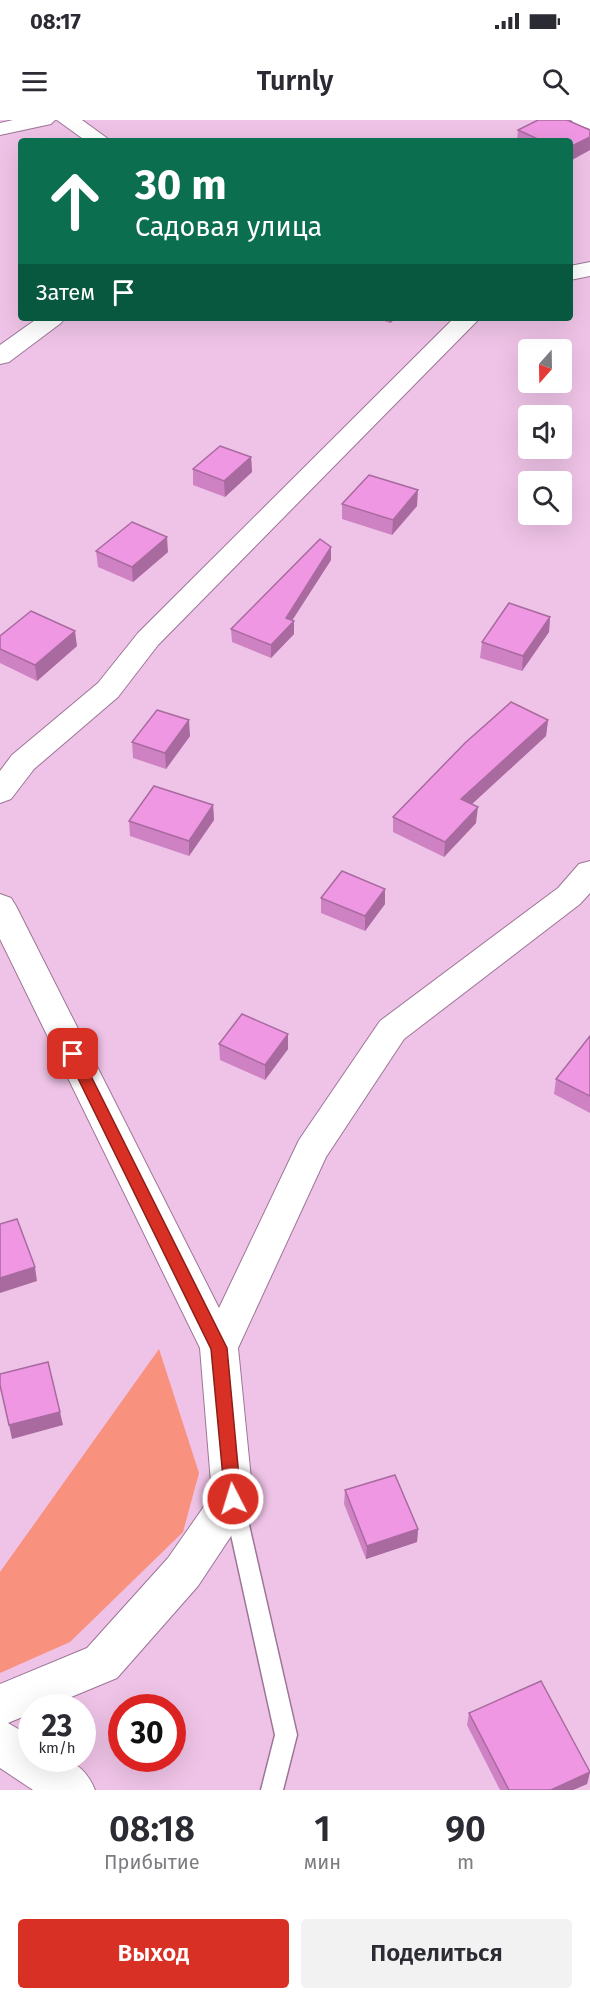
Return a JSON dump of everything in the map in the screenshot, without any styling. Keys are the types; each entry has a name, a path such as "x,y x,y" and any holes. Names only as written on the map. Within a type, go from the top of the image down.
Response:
{"street":[{"path":"0,129 44,120"},
{"path":"68,120 95,138"},
{"path":"582,120 590,123"},
{"path":"573,272 590,268"},
{"path":"0,357 49,321"},
{"path":"0,792 23,762 108,690 157,630 322,461 465,321"},
{"path":"219,1348 312,1150 392,1030 561,903 590,872"},
{"path":"0,906 219,1348 233,1499 183,1572 102,1664 0,1705"},
{"path":"0,1742 73,1790"}],"lane":[{"path":"233,1499 286,1735 272,1790"}],"shaded area":[{"path":"159,1349 199,1473 183,1532 70,1642 0,1673 0,1572"}],"building":[{"path":"538,120 567,120 590,130 590,137 573,146 573,138 535,138 518,130"},
{"path":"220,446 251,457 224,481 193,469"},
{"path":"369,475 418,490 393,520 342,504"},
{"path":"132,522 167,537 132,567 96,551"},
{"path":"320,539 331,547 286,618 294,621 271,645 231,629"},
{"path":"509,603 550,617 523,656 482,642"},
{"path":"31,611 75,631 35,665 0,649 0,636"},
{"path":"511,702 548,720 461,799 478,807 445,842 393,817 465,743"},
{"path":"157,710 189,720 165,753 132,742"},
{"path":"154,786 213,805 189,841 129,821"},
{"path":"342,871 385,889 365,916 321,898"},
{"path":"242,1014 288,1034 265,1065 219,1044"},
{"path":"590,1036 590,1096 556,1079"},
{"path":"17,1219 35,1267 0,1278 0,1224"},
{"path":"48,1362 60,1412 9,1425 0,1385 0,1374"},
{"path":"395,1475 418,1529 367,1546 345,1490"},
{"path":"541,1681 590,1772 551,1790 509,1790 469,1713"}],"route":[{"path":"73,1054 219,1348 233,1499"}]}
